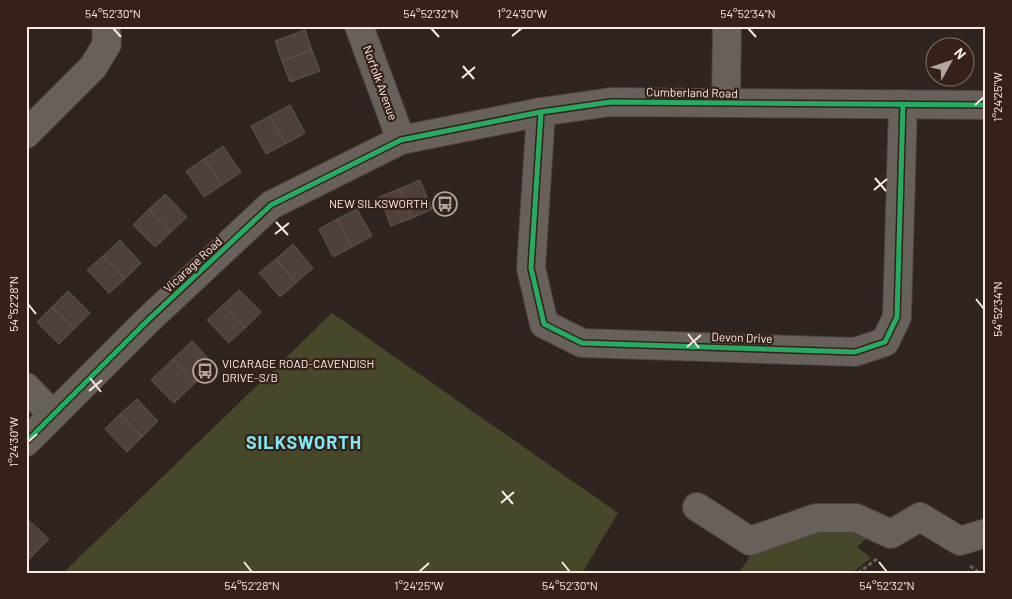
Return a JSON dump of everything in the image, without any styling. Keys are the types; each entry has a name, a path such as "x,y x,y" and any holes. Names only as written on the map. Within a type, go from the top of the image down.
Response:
{"street":[{"path":"26,134 93,67 107,44 106,26"},
{"name":"Norfolk Avenue","path":"359,26 401,140"},
{"path":"726,103 727,26"},
{"name":"Cumberland Road","path":"401,140 541,112 611,102 986,105"},
{"name":"Devon Drive","path":"541,112 531,268 544,324 582,343 855,352 884,342 897,317 903,104"},
{"name":"Vicarage Road","path":"26,442 147,321 271,204 401,140"},
{"path":"26,387 53,415"},
{"path":"697,507 750,541 816,518 856,518 891,534 920,517 960,540 986,533"}],"green space":[{"path":"332,313 618,513 582,573 63,573"},
{"path":"812,528 873,533 857,547 871,558 852,573 739,573 752,553"}],"building":[{"path":"305,30 312,50 282,61 275,41"},
{"path":"312,50 320,71 290,82 282,61"},
{"path":"290,105 305,133 285,144 270,116"},
{"path":"270,116 285,144 266,154 251,126"},
{"path":"223,146 241,172 222,185 204,159"},
{"path":"204,159 222,185 204,197 186,171"},
{"path":"420,180 432,209 412,218 399,189"},
{"path":"399,189 412,218 391,226 379,197"},
{"path":"165,194 187,217 171,232 149,209"},
{"path":"149,209 171,232 155,247 133,225"},
{"path":"357,209 372,236 352,247 337,219"},
{"path":"337,219 352,247 333,257 319,229"},
{"path":"120,240 141,263 125,279 103,256"},
{"path":"293,244 313,268 296,283 276,259"},
{"path":"103,256 125,279 109,293 87,270"},
{"path":"276,259 296,283 280,297 259,273"},
{"path":"239,290 261,312 245,328 223,305"},
{"path":"68,291 90,313 74,329 52,307"},
{"path":"223,305 245,328 229,343 207,320"},
{"path":"52,307 74,329 59,344 37,322"},
{"path":"192,341 214,365 195,383 173,359"},
{"path":"173,359 195,383 174,403 151,380"},
{"path":"137,399 158,421 142,437 120,414"},
{"path":"120,414 142,437 127,452 105,429"},
{"path":"26,518 49,539 33,555 26,549"},
{"path":"26,549 33,555 26,563"}],"cycle path":[{"path":"26,442 147,321 271,205 401,140 541,112 611,102 986,105"},
{"path":"541,112 531,268 544,324 582,343 855,352 885,342 897,317 903,104"}],"place":[{"name":"NEW SILKSWORTH","path":"445,204"},
{"name":"VICARAGE ROAD-CAVENDISH DRIVE-S/B","path":"205,371"}],"district":[{"name":"SILKSWORTH","path":"304,443"}]}
